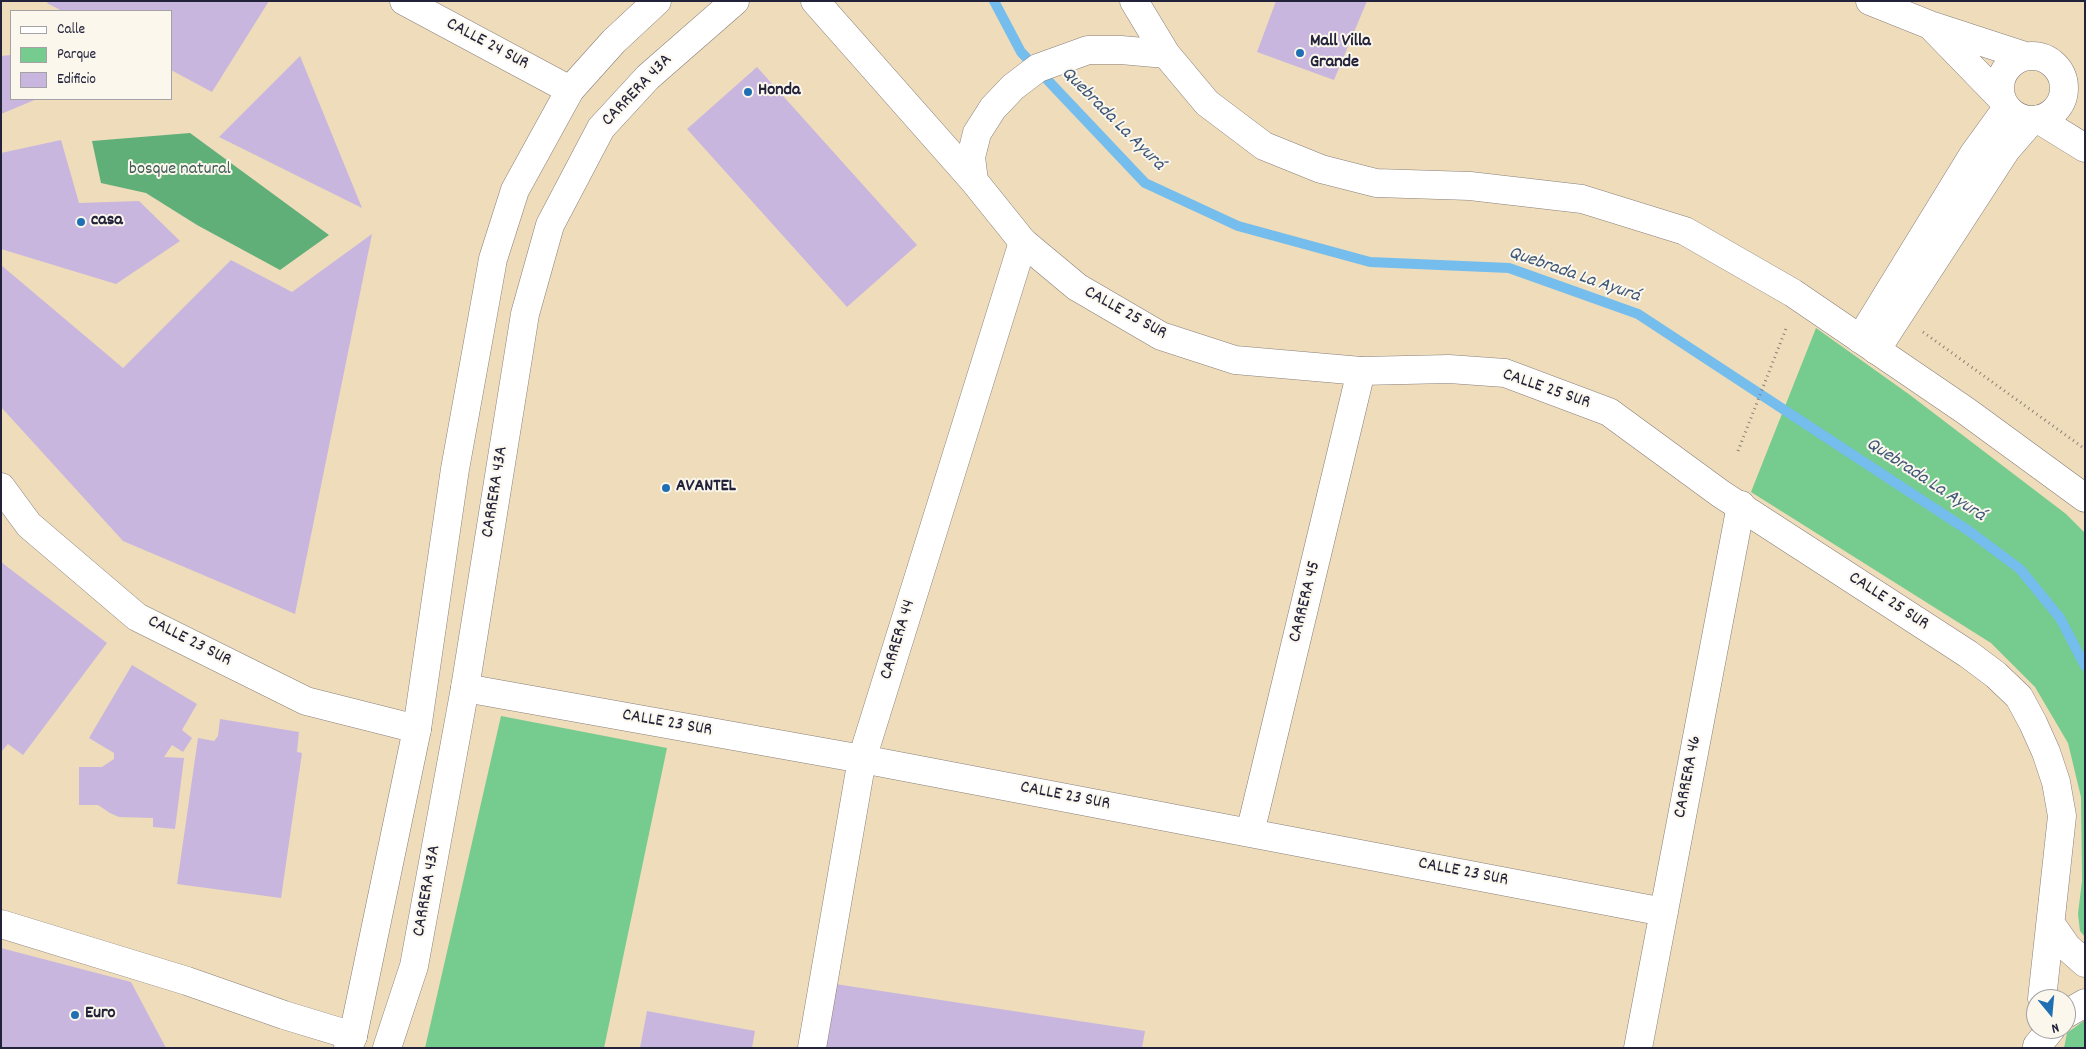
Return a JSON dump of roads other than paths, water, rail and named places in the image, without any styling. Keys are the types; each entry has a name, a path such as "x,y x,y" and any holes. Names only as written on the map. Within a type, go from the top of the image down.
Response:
{"main road":[{"name":"CALLE 24 SUR","path":"404,1 570,90"},
{"path":"1,924 187,981 284,1015 351,1042 417,729 456,469 493,260 515,190 570,90 614,41 657,1"},
{"name":"CARRERA 43A","path":"387,1048 414,966 465,688 525,314 550,225 602,128 648,76 735,1"},
{"name":"CALLE 25 SUR","path":"815,1 974,181 1023,242 1077,287 1161,336 1235,360 1361,371 1449,369 1505,373 1609,412 1721,494 1741,505 1996,674 2019,697 2046,752 2056,782 2062,816 2052,924 2043,989"},
{"path":"1134,1 1166,54 1207,103 1264,146 1321,169 1376,183 1470,186 1582,199 1685,231 1793,293 1966,411 2085,498"},
{"path":"1149,1 1166,54"},
{"path":"1870,1 1930,25 2025,56 2042,58 2057,68 2085,78"},
{"path":"1930,25 2004,103 2023,119 2035,120 2047,116 2060,103 2064,85 2057,68"},
{"path":"974,181 971,158 977,133 993,108 1012,87 1038,68 1088,50 1121,50 1166,54"},
{"path":"1868,344 1972,155 2004,103 2000,88 2002,77 2015,60 2025,56"},
{"path":"1868,344 1899,315 2006,150 2035,120"},
{"path":"2035,120 2085,148"},
{"name":"CARRERA 44","path":"812,1048 862,759 1023,242"},
{"name":"CARRERA 45","path":"1250,832 1361,371"},
{"name":"CALLE 23 SUR","path":"1,487 29,525 137,616 306,701 417,729"},
{"name":"CARRERA 46","path":"1638,1048 1741,505"},
{"name":"CALLE 23 SUR","path":"465,688 862,759 1664,912"},
{"path":"2052,924 2066,947 2085,963"}],"waterway":[{"name":"Quebrada La Ayurá","path":"994,1 1021,52 1145,183 1238,226 1370,262 1509,268 1638,314 1969,531 2020,569 2060,618 2085,666"}],"place":[{"name":"Mall Villa Grande","path":"1300,53"},
{"name":"Honda","path":"748,92"},
{"name":"casa","path":"81,222"},
{"name":"AVANTEL","path":"666,488"},
{"name":"Euro","path":"75,1015"}],"park label":[{"name":"bosque natural","path":"180,171"}]}
